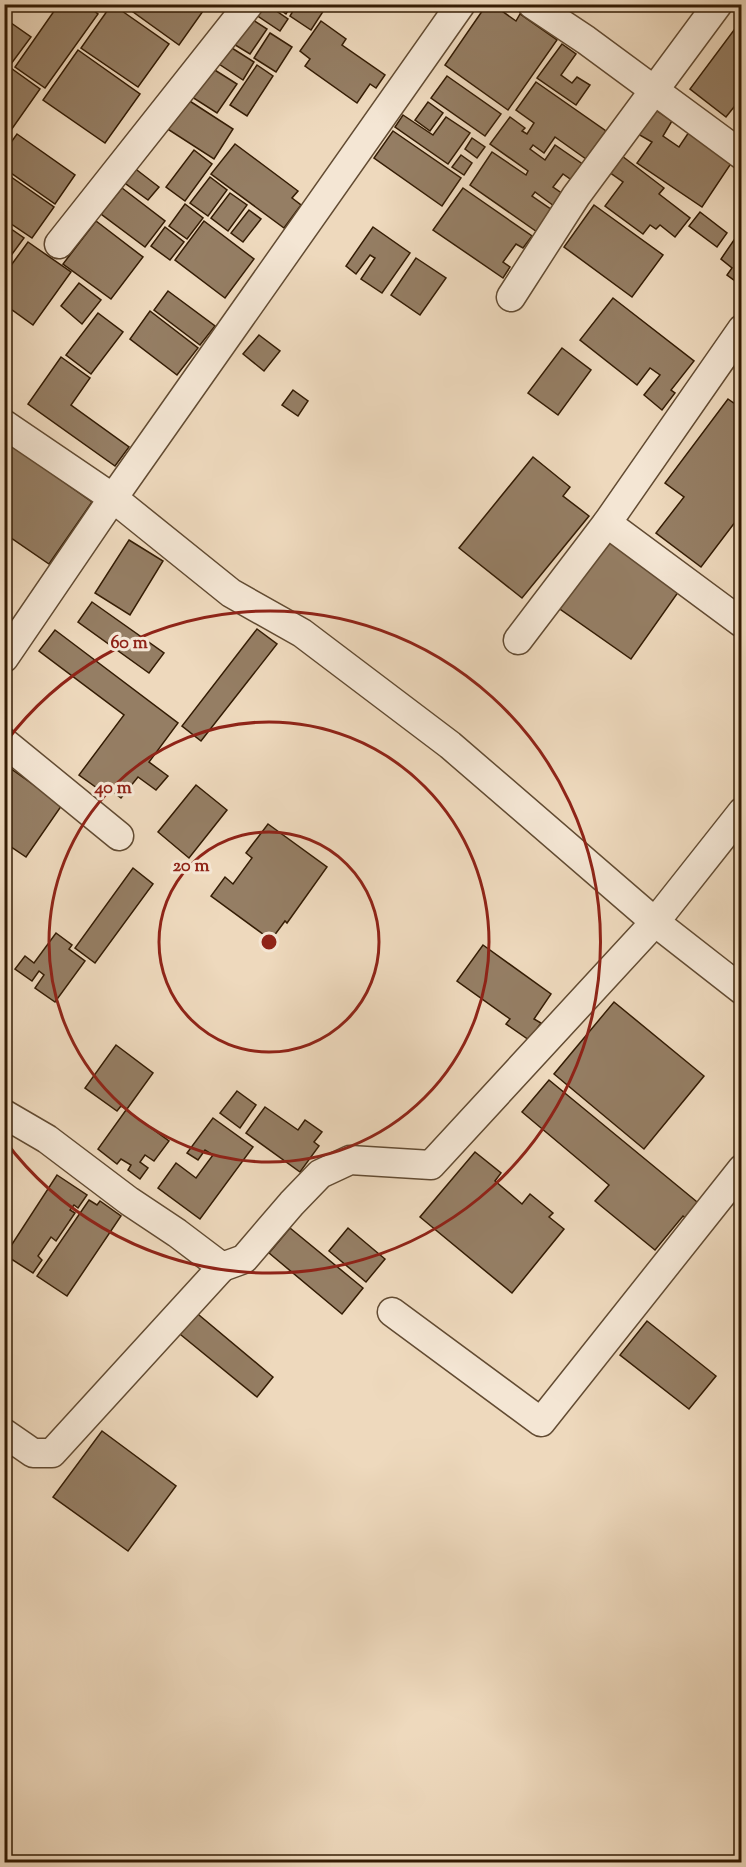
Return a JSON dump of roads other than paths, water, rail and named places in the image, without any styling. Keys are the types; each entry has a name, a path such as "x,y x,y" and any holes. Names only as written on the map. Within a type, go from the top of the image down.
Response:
{"street":[{"path":"4,658 113,498 461,4"},
{"path":"532,4 586,40 741,155"},
{"path":"511,297 576,195 718,4"},
{"path":"58,244 247,5"},
{"path":"518,640 608,522 741,329"},
{"path":"4,424 113,498 231,593 302,633 450,745 655,922 741,990"},
{"path":"608,522 741,623"},
{"path":"4,742 119,836"},
{"path":"4,1433 33,1453 52,1453 222,1267 244,1259 320,1173 350,1160 431,1165 655,922 741,812"},
{"path":"4,1114 47,1139 222,1267"},
{"path":"392,1312 541,1422 741,1169"}]}
